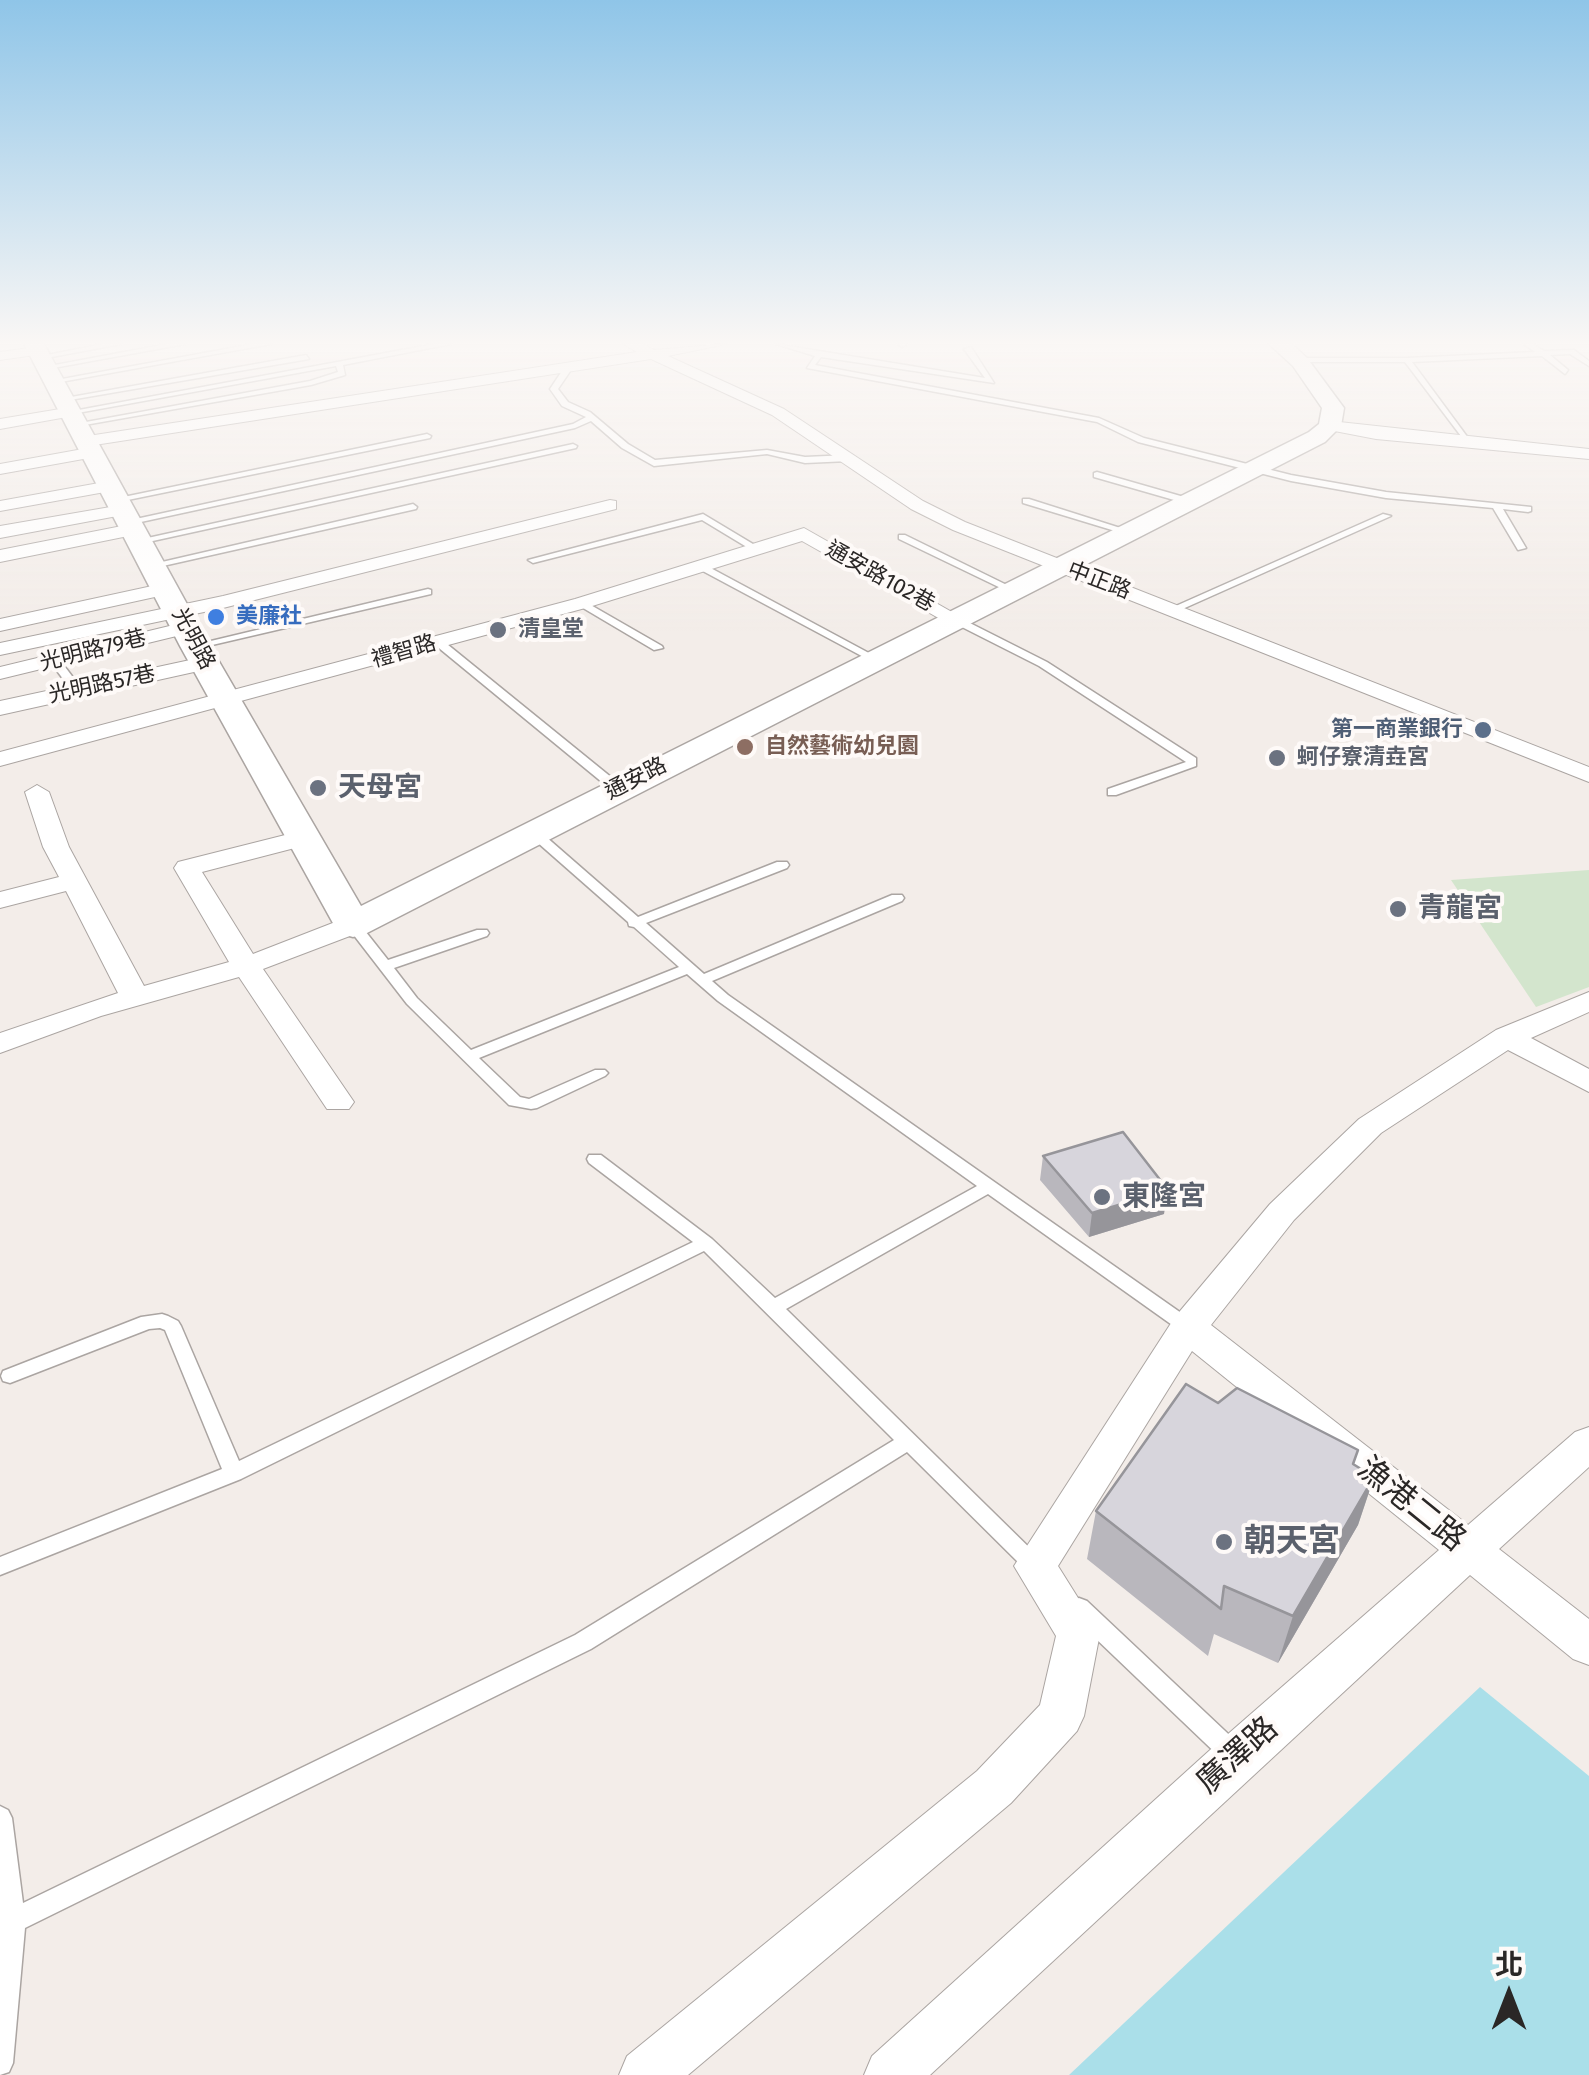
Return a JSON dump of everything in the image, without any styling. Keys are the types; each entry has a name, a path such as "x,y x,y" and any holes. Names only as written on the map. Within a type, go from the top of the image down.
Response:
{"street":[{"path":"0,468 22,441"},
{"name":"光明路","path":"86,441 353,925"},
{"name":"中正路","path":"823,441 918,505 958,526 1589,775"},
{"name":"通安路","path":"0,1044 62,1019 246,966 353,925 1311,441"},
{"path":"1454,441 1589,454"},
{"path":"0,506 152,566 223,602 610,504"},
{"path":"0,532 152,566"},
{"name":"禮智路","path":"0,759 229,701 582,603 804,534"},
{"name":"通安路102巷","path":"804,534 956,620"},
{"path":"0,556 152,566"},
{"path":"0,625 152,566"},
{"name":"光明路79巷","path":"0,649 152,566"},
{"name":"光明路79巷","path":"0,673 55,660 152,566"},
{"name":"光明路57巷","path":"0,708 77,690 152,566"},
{"path":"37,792 56,847 136,999"},
{"path":"305,838 187,868 246,966 338,1102"},
{"path":"0,900 74,881"},
{"path":"646,2075 994,1787 1060,1716 1078,1633 1035,1566 1188,1327 1282,1212 1370,1126 1507,1037 1589,1001"},
{"path":"1507,1037 1589,1082"},
{"name":"漁港二路","path":"1188,1327 1589,1645"},
{"name":"廣澤路","path":"891,2075 1236,1757 1589,1443"}],"lane":[{"path":"152,566 416,441"},
{"path":"152,566 530,441"},
{"path":"619,441 654,463 767,452 805,460 849,458"},
{"path":"1144,441 1254,470 1386,494 1528,508"},
{"path":"152,566 573,446"},
{"path":"1097,475 1188,502"},
{"path":"1026,501 1128,532"},
{"path":"1496,505 1521,548"},
{"path":"152,566 413,507"},
{"path":"1174,609 1386,516"},
{"path":"533,560 703,517 753,548"},
{"path":"902,536 1012,590"},
{"path":"152,566 428,592"},
{"path":"702,567 875,659"},
{"path":"582,603 658,648"},
{"path":"956,620 1043,664 1192,761 1190,766 1112,792"},
{"path":"438,642 618,789"},
{"path":"55,660 77,690"},
{"path":"533,832 694,974 1188,1327"},
{"path":"634,923 782,865"},
{"path":"468,1057 897,898"},
{"path":"353,925 468,1057 522,1104 531,1104 600,1073"},
{"path":"385,966 482,933"},
{"path":"595,1159 706,1243 1236,1757"},
{"path":"773,1308 989,1186"},
{"path":"0,1566 234,1473 706,1243"},
{"path":"10,1376 146,1322 162,1320 172,1326 234,1473"},
{"path":"13,1920 583,1642 908,1441"},
{"path":"0,1818 13,1920 0,2063"}],"green space":[{"path":"1589,870 1589,987 1536,1007 1451,880"}],"water":[{"path":"1480,1687 1589,1776 1589,2075 1069,2075"}],"building":[{"path":"1123,1132 1168,1190 1092,1213 1043,1156"},
{"name":"朝天宮","path":"1186,1384 1218,1403 1237,1388 1358,1450 1353,1464 1374,1477 1293,1616 1224,1586 1221,1609 1096,1511"}],"place":[{"name":"美廉社","path":"216,617"},
{"name":"清皇堂","path":"498,630"},
{"name":"第一商業銀行","path":"1483,730"},
{"name":"自然藝術幼兒園","path":"745,747"},
{"name":"蚵仔寮清垚宮","path":"1277,758"},
{"name":"天母宮","path":"318,788"},
{"name":"青龍宮","path":"1398,909"},
{"name":"東隆宮","path":"1102,1197"},
{"name":"朝天宮","path":"1224,1542"}]}
